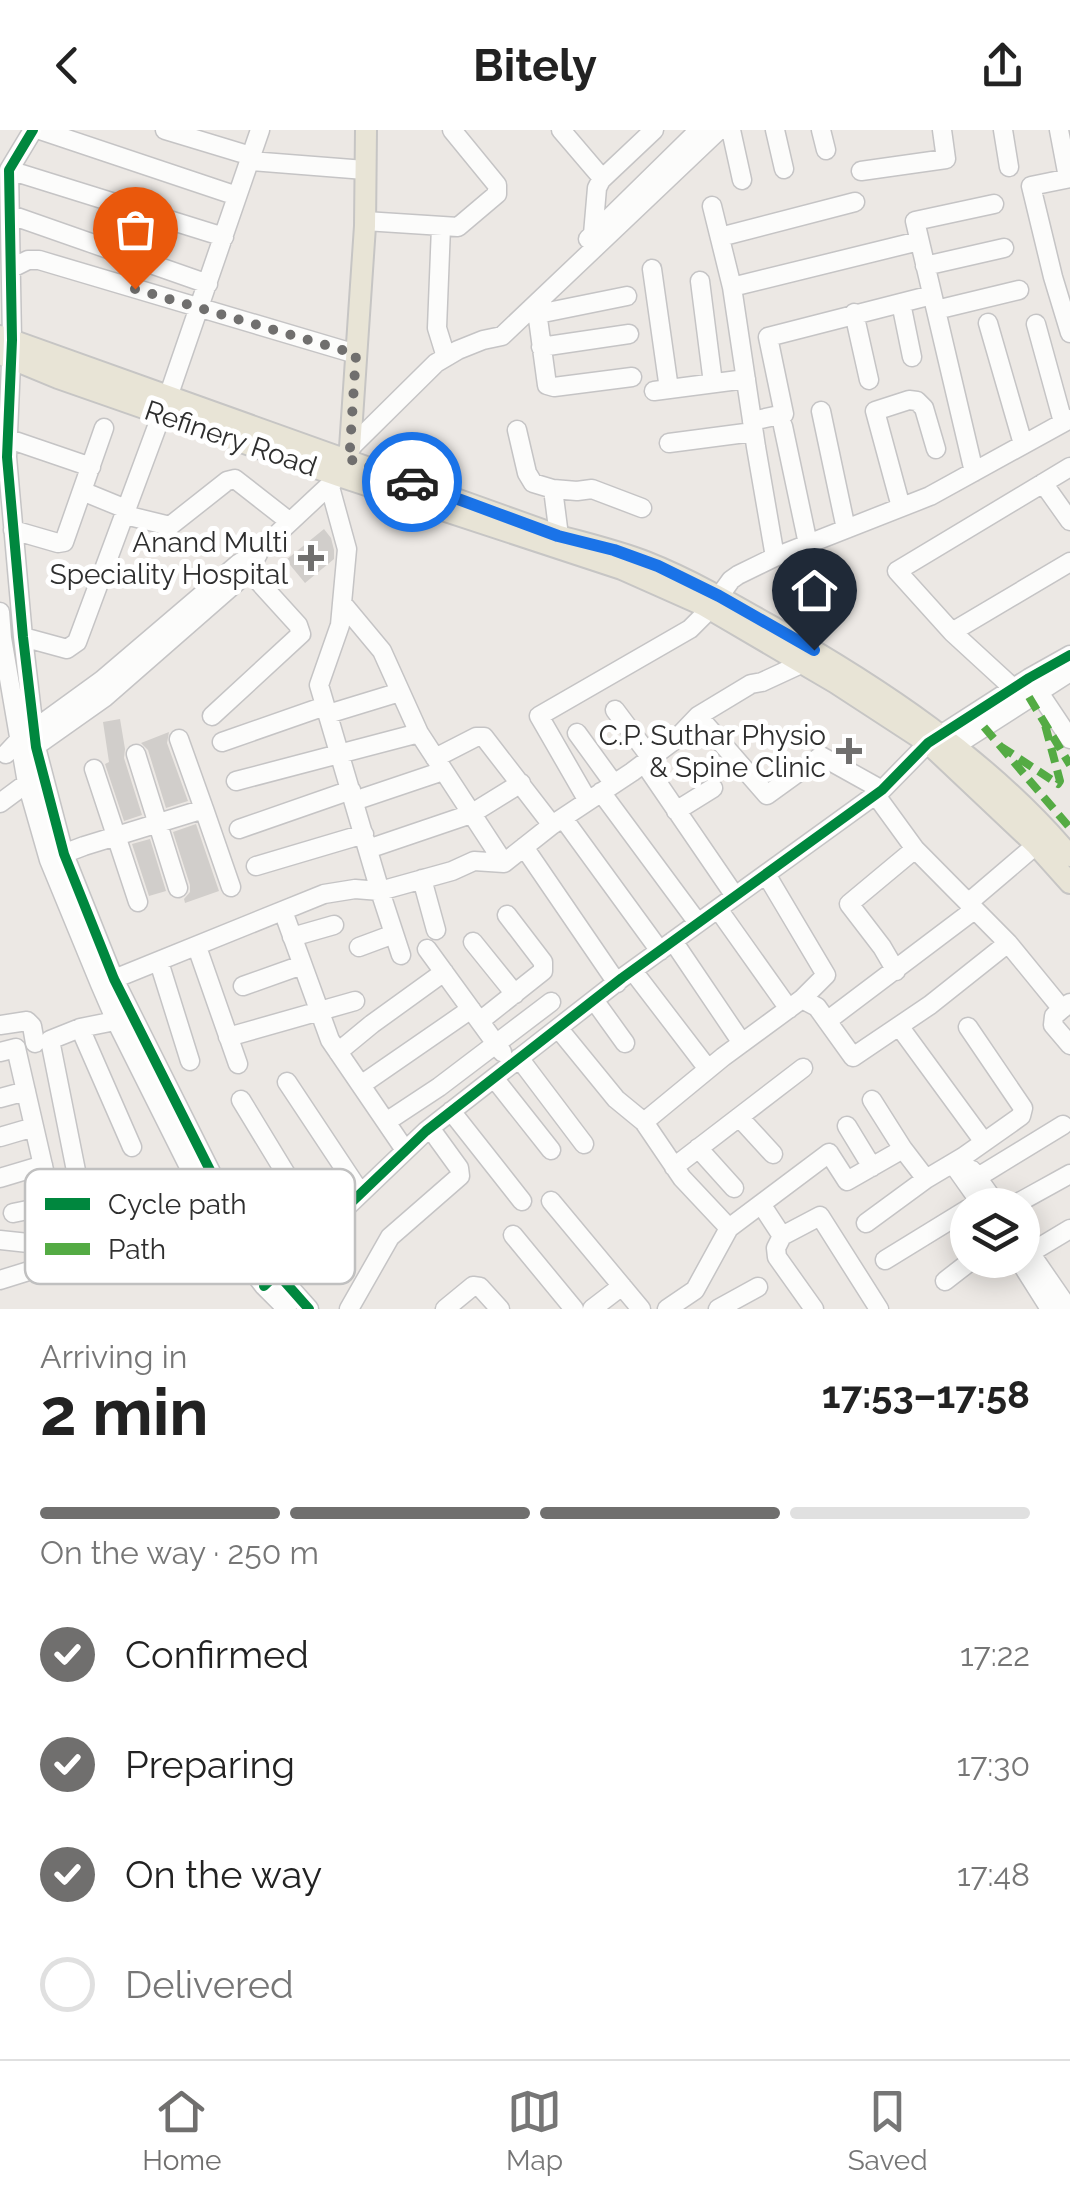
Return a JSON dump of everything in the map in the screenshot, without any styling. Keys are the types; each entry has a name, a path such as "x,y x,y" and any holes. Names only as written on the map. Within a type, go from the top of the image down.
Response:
{"main road":[{"path":"341,468 356,354 365,222 366,130"},
{"name":"Refinery Road","path":"6,347 714,603"},
{"name":"Refinery Road","path":"341,468 642,560 808,657 836,683 941,745 1034,816 1070,856"},
{"name":"Refinery Road","path":"941,745 1070,883"}],"street":[{"path":"124,1019 114,979 57,857 16,742 23,637 7,470 6,347 12,268 7,222 9,170 37,130 238,196"},
{"path":"166,130 250,159 365,170"},
{"path":"23,637 67,648 75,646 208,284 260,130"},
{"path":"365,222 455,228 498,191 452,130"},
{"path":"561,130 602,178"},
{"path":"604,229 597,188 602,178 654,130"},
{"path":"16,742 102,680 238,564 259,551 436,363 483,340 502,336 537,309 604,229 699,130"},
{"path":"483,340 719,130"},
{"path":"731,130 742,180"},
{"path":"774,130 784,169"},
{"path":"821,130 826,150"},
{"path":"861,171 946,159 942,130"},
{"path":"1003,130 1009,167"},
{"path":"1060,130 1068,175 1031,186 1061,274 1070,333"},
{"path":"9,170 224,237"},
{"path":"720,237 854,202"},
{"path":"974,472 915,221 994,204"},
{"path":"712,206 732,287 776,557"},
{"path":"7,222 208,284"},
{"path":"441,227 437,328 446,357"},
{"path":"732,287 920,241"},
{"path":"925,266 1004,248"},
{"path":"12,268 28,260 39,260 356,354"},
{"path":"652,269 662,390 746,379"},
{"path":"700,281 714,383"},
{"path":"669,443 752,427 784,414 768,337 901,303 934,303 1019,290"},
{"path":"537,309 627,296"},
{"path":"901,303 912,357"},
{"path":"537,309 544,382 550,386 632,376"},
{"path":"854,314 869,380"},
{"path":"988,323 1023,444"},
{"path":"698,924 601,792 539,716 690,629 731,580 776,557 930,496 1067,420 1036,324"},
{"path":"541,347 628,334"},
{"path":"901,508 875,411 909,400 918,401 924,408 936,449"},
{"path":"822,410 846,529"},
{"path":"783,426 808,544"},
{"path":"13,530 64,542 104,428"},
{"path":"518,430 527,473 534,483 553,489 592,489 642,508"},
{"path":"9,438 91,467"},
{"path":"1070,467 896,571 952,632 1027,685 1070,739"},
{"path":"341,468 346,549 340,626 319,685 401,955"},
{"path":"82,491 126,512 170,526 226,481 234,479 290,522"},
{"path":"1043,484 1070,521"},
{"path":"553,489 558,536"},
{"path":"16,742 104,698 250,570 259,551"},
{"path":"952,632 1070,562"},
{"path":"212,716 300,634 298,625 250,570"},
{"path":"342,603 382,651 419,733 504,862"},
{"path":"0,614 16,742 27,783 124,1019 203,1169"},
{"path":"355,1197 430,1128 594,1000 1070,654"},
{"path":"114,979 324,894 355,889 380,891 474,861 504,862 647,761 698,716 751,684 808,657"},
{"path":"1027,685 1070,672"},
{"path":"222,742 400,692"},
{"path":"615,710 676,811 735,896"},
{"path":"698,716 767,795 821,756 879,792 915,849 1066,1006 1054,1016 1053,1025 1070,1045"},
{"path":"236,781 419,733"},
{"path":"577,733 601,792"},
{"path":"239,829 353,796 439,765 476,737 484,737 666,946 742,1043"},
{"path":"179,738 231,887"},
{"path":"136,754 178,888"},
{"path":"94,770 138,902"},
{"path":"0,802 27,783"},
{"path":"256,866 471,814 521,783"},
{"path":"676,811 713,788"},
{"path":"57,857 204,809"},
{"path":"827,1021 896,971 1036,845"},
{"path":"524,847 617,983"},
{"path":"896,971 849,904 915,849"},
{"path":"644,1122 796,1004 826,975 766,874"},
{"path":"422,879 436,930"},
{"path":"718,909 796,1004 817,1007 853,1057 930,1005 1008,943"},
{"path":"283,911 330,1040 406,1150"},
{"path":"361,1085 541,974 543,962 507,915"},
{"path":"292,937 334,925"},
{"path":"359,947 394,934"},
{"path":"473,942 514,994"},
{"path":"197,947 238,1064"},
{"path":"427,949 496,1043 584,1144"},
{"path":"159,962 190,1061"},
{"path":"243,986 302,965"},
{"path":"633,971 708,1069"},
{"path":"338,1052 444,972"},
{"path":"594,1000 625,1042"},
{"path":"228,1037 355,1002"},
{"path":"386,1122 412,1107 552,1002"},
{"path":"44,1169 26,1091 8,1050 124,1019"},
{"path":"0,1025 26,1020 43,1042 74,1169"},
{"path":"899,1026 984,1142"},
{"path":"866,1223 1021,1116 1022,1108 968,1027"},
{"path":"80,1028 132,1148"},
{"path":"558,1028 616,1099 644,1122 682,1178 729,1228"},
{"path":"674,1167 804,1068"},
{"path":"494,1078 551,1150"},
{"path":"286,1082 345,1169"},
{"path":"0,1098 26,1091"},
{"path":"241,1100 283,1169"},
{"path":"872,1100 926,1180"},
{"path":"451,1111 522,1201"},
{"path":"738,1117 773,1154"},
{"path":"978,1177 1062,1124"},
{"path":"0,1137 34,1126"},
{"path":"847,1126 872,1167"},
{"path":"349,1309 390,1237 460,1176 459,1168 430,1128"},
{"path":"188,1146 193,1169"},
{"path":"698,1148 734,1188"},
{"path":"680,1305 694,1290 729,1228 829,1153 847,1181 903,1149"},
{"path":"958,1160 978,1177 979,1188"},
{"path":"958,1160 972,1188"},
{"path":"28,1169 43,1164"},
{"path":"0,1178 25,1170"},
{"path":"1040,1191 1070,1174"},
{"path":"355,1185 360,1192"},
{"path":"551,1201 641,1309"},
{"path":"760,1204 782,1236"},
{"path":"13,1214 25,1211"},
{"path":"814,1309 777,1256 776,1248 782,1236 820,1216 879,1309"},
{"path":"885,1260 950,1222"},
{"path":"1040,1244 1070,1229"},
{"path":"513,1235 574,1309"},
{"path":"0,1240 25,1243"},
{"path":"0,1280 25,1272"},
{"path":"945,1281 950,1277"},
{"path":"1040,1277 1058,1305"},
{"path":"273,1284 287,1309"},
{"path":"276,1284 309,1309"},
{"path":"446,1309 473,1286 480,1288 500,1309"},
{"path":"592,1309 622,1286"},
{"path":"718,1309 758,1286"}],"building":[{"path":"324,529 331,538 334,559 305,583 286,560"},
{"path":"120,719 124,758 142,815 124,821 105,764 109,762 103,722"},
{"path":"169,732 167,743 188,801 166,808 148,750 141,743"},
{"path":"196,824 219,891 185,903 190,885 173,832"},
{"path":"150,839 166,891 149,896 132,844"}],"marked path":[{"path":"1029,697 1070,765"},
{"path":"1000,746 1058,784 1044,721"},
{"path":"984,727 1070,828"}],"cycle path":[{"path":"33,130 9,170 12,340 7,457 36,747 64,854 114,979 209,1169"},
{"path":"355,1199 426,1131 622,978 882,790 928,743 1070,655"},
{"path":"287,1284 309,1309"}],"way so far":[{"path":"135,289 356,354 350,448 346,458 412,482"}],"place":[{"name":"Anand Multi Speciality Hospital","path":"311,558"},
{"name":"C.P. Suthar Physio & Spine Clinic","path":"849,751"}],"route":[{"path":"412,482 558,536 658,566 814,650"}]}
